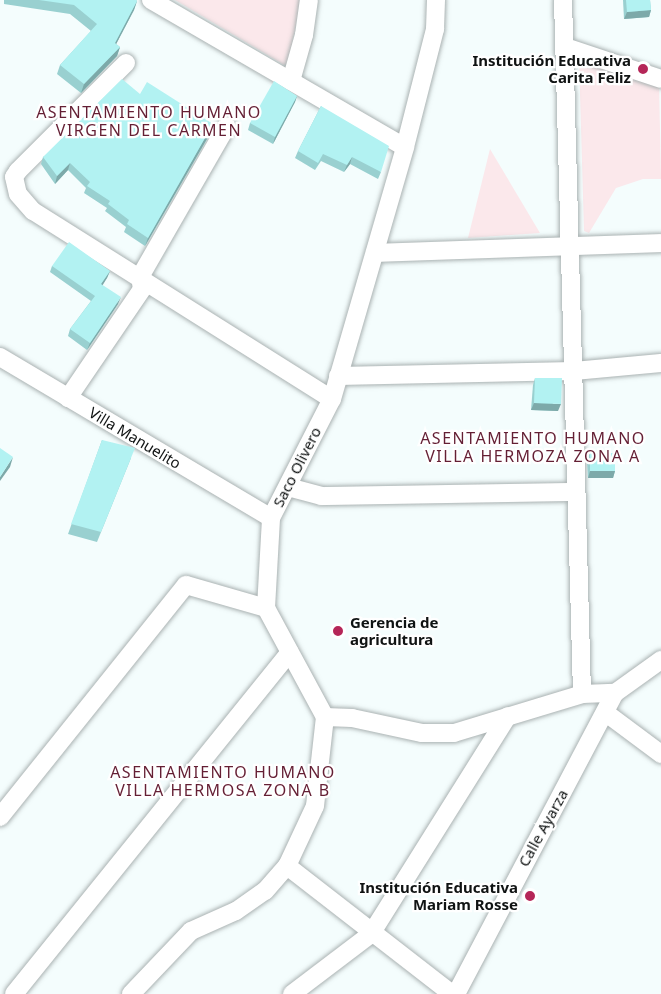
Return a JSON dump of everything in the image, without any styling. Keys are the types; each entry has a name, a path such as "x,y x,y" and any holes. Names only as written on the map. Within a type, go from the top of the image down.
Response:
{"street":[{"path":"151,0 405,147"},
{"path":"291,81 304,35 309,0"},
{"name":"Saco Olivero","path":"266,608 271,518 332,399 405,147 435,29 436,0"},
{"path":"563,0 573,244 575,492 582,694"},
{"path":"565,47 661,78"},
{"path":"126,63 14,177 18,194 33,211 332,399"},
{"path":"68,398 142,289 140,277 227,126"},
{"path":"375,253 573,244 661,243"},
{"name":"Villa Manuelito","path":"0,357 271,518"},
{"path":"338,376 574,371 661,363"},
{"path":"288,488 321,496 575,492"},
{"path":"0,817 186,585 266,608 325,717 315,806 287,866 253,901 191,931 131,994"},
{"path":"14,994 290,652"},
{"path":"325,717 352,718 422,733 454,733 582,694 615,693 661,660"},
{"name":"Calle Ayarza","path":"454,994 615,693"},
{"path":"606,713 661,754"},
{"path":"291,994 371,934 508,716"},
{"path":"287,866 371,934 454,994"}],"shaded area":[{"path":"175,0 301,0 288,64 284,65"},
{"path":"579,60 659,81 661,179 643,179 616,188 589,233 584,231"},
{"path":"490,149 540,233 468,238"}],"building":[{"path":"39,0 137,1 115,43 120,47 84,84 60,65 97,24 74,5"},
{"path":"626,0 650,0 651,10 627,12"},
{"path":"122,79 140,94 147,82 213,124 148,238 127,224 129,220 108,204 110,201 87,186 90,182 70,163 57,176 43,157"},
{"path":"274,81 297,96 275,137 250,123"},
{"path":"321,106 389,146 381,172 352,157 347,165 323,154 318,163 298,151"},
{"path":"69,242 110,271 101,284 121,297 90,343 70,329 95,296 52,266"},
{"path":"535,378 562,378 561,404 534,403"},
{"path":"102,440 135,448 101,532 71,524"},
{"path":"0,448 13,457 0,477"},
{"path":"590,453 615,453 615,471 590,471"}],"place":[{"name":"Institución Educativa Carita Feliz","path":"643,69"},
{"name":"Gerencia de agricultura","path":"338,631"},
{"name":"Institución Educativa Mariam Rosse","path":"530,896"}],"district":[{"name":"ASENTAMIENTO HUMANO VIRGEN DEL CARMEN","path":"149,121"},
{"name":"ASENTAMIENTO HUMANO VILLA HERMOZA ZONA A","path":"533,447"},
{"name":"ASENTAMIENTO HUMANO VILLA HERMOSA ZONA B","path":"223,781"}]}
